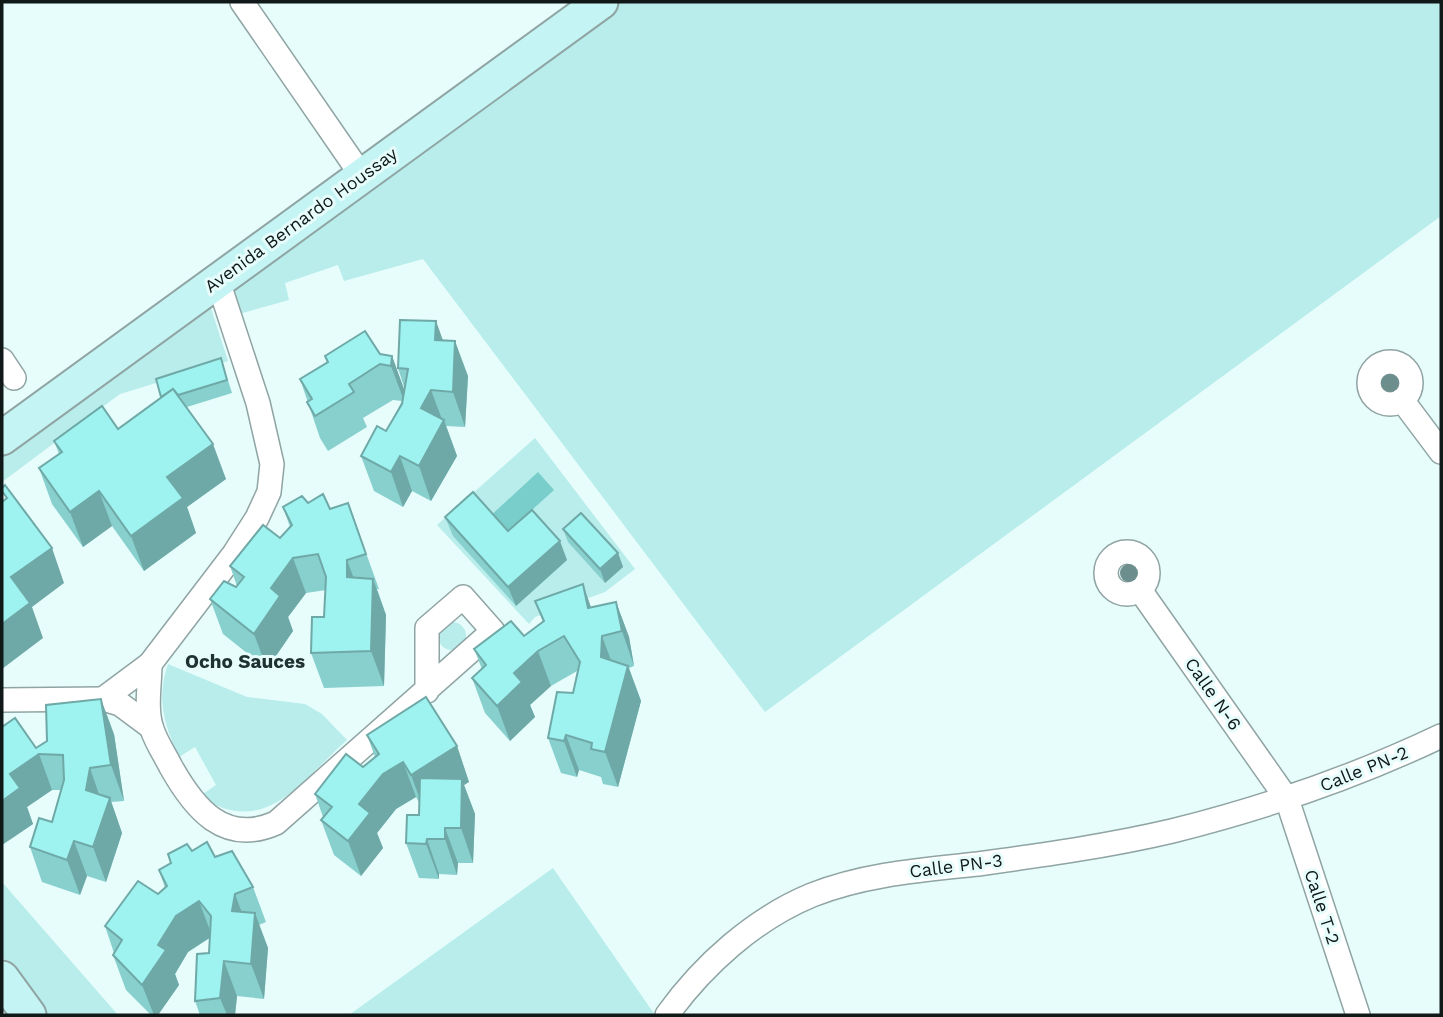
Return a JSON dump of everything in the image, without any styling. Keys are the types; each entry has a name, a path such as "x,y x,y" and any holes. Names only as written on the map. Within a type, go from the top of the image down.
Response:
{"main road":[{"name":"Avenida Bernardo Houssay","path":"2,438 601,2"},
{"path":"2,978 29,1015"}],"street":[{"path":"242,2 362,176"},
{"path":"103,699 150,664 234,554 257,518 269,492 272,464 258,403 218,281"},
{"path":"1402,400 1441,452"},
{"name":"Calle N-6","path":"1140,590 1287,799"},
{"path":"150,664 151,727"},
{"path":"2,701 103,699 120,704 151,727 189,799 212,821 237,829 263,829 276,823 427,691"},
{"name":"Calle PN-2","path":"1287,799 1392,760 1441,736"},
{"name":"Calle PN-3","path":"667,1015 689,984 722,954 773,916 821,892 851,882 892,874 1050,855 1171,831 1287,799"},
{"name":"Calle T-2","path":"1287,799 1358,1015"}],"shaded area":[{"path":"601,2 1441,2 1441,216 765,712 423,259 344,281 338,265 285,283 289,300 239,314 231,286"},
{"path":"209,302 228,361 120,394 2,482 2,456"},
{"path":"535,438 635,569 605,592 535,617 529,624 437,525"},
{"path":"538,472 554,490 503,536 487,519"},
{"path":"452,622 462,626 466,636 462,646 452,650 442,646 438,636 442,626"},
{"path":"168,664 247,697 305,704 322,714 347,740 281,800 244,812 223,808 200,796 216,785 195,747 179,757 169,734 162,700"},
{"path":"553,868 655,1015 349,1015"},
{"path":"2,882 118,1015 46,1015 2,956"}],"building":[{"path":"400,320 436,321 435,340 455,341 453,392 431,390 421,408 444,420 419,466 400,456 391,472 361,456 377,426 386,431 402,404 408,369 398,368"},
{"path":"365,331 380,354 392,356 391,366 380,364 349,384 354,392 315,416 307,402 312,399 300,379 328,362 325,356"},
{"path":"221,358 227,380 178,395 173,389 161,397 156,379"},
{"path":"173,389 213,444 167,477 183,498 131,536 99,491 70,512 39,468 62,452 54,441 102,406 118,429"},
{"path":"5,485 52,548 11,577 30,603 2,624 2,502 7,498 2,488"},
{"path":"473,492 508,531 532,510 560,541 508,587 445,517"},
{"path":"323,494 330,509 348,503 366,554 347,560 347,577 373,579 371,651 311,653 312,617 324,617 326,577 318,554 293,558 271,588 280,596 254,634 210,599 224,581 236,587 244,577 230,566 263,525 280,538 292,525 283,507 302,496 308,503"},
{"path":"581,513 618,553 600,569 563,529"},
{"path":"583,584 588,608 616,602 622,631 602,636 601,657 628,666 605,752 591,749 592,743 566,735 564,741 548,738 557,692 573,693 580,662 564,636 538,651 514,673 522,682 497,706 472,678 486,665 474,649 511,621 524,636 544,621 535,601"},
{"path":"426,697 457,746 411,775 403,762 383,774 359,804 370,813 348,841 321,820 332,807 315,794 346,754 363,767 379,754 367,735"},
{"path":"101,699 111,765 90,768 86,790 110,798 93,847 74,841 67,860 30,847 39,818 52,822 64,780 63,755 39,754 10,774 20,788 2,801 2,727 15,718 36,748 47,741 46,705"},
{"path":"420,778 462,779 461,828 445,828 445,839 427,839 426,844 406,843 407,815 419,815"},
{"path":"207,842 215,857 232,851 253,887 235,894 232,911 255,913 251,964 224,961 220,998 195,1001 197,954 209,953 211,916 199,901 176,916 158,945 166,950 142,985 113,955 122,940 105,926 138,881 158,894 167,886 159,870 171,863 168,854 187,844 192,851"}],"district":[{"name":"Ocho Sauces","path":"245,661"}]}
